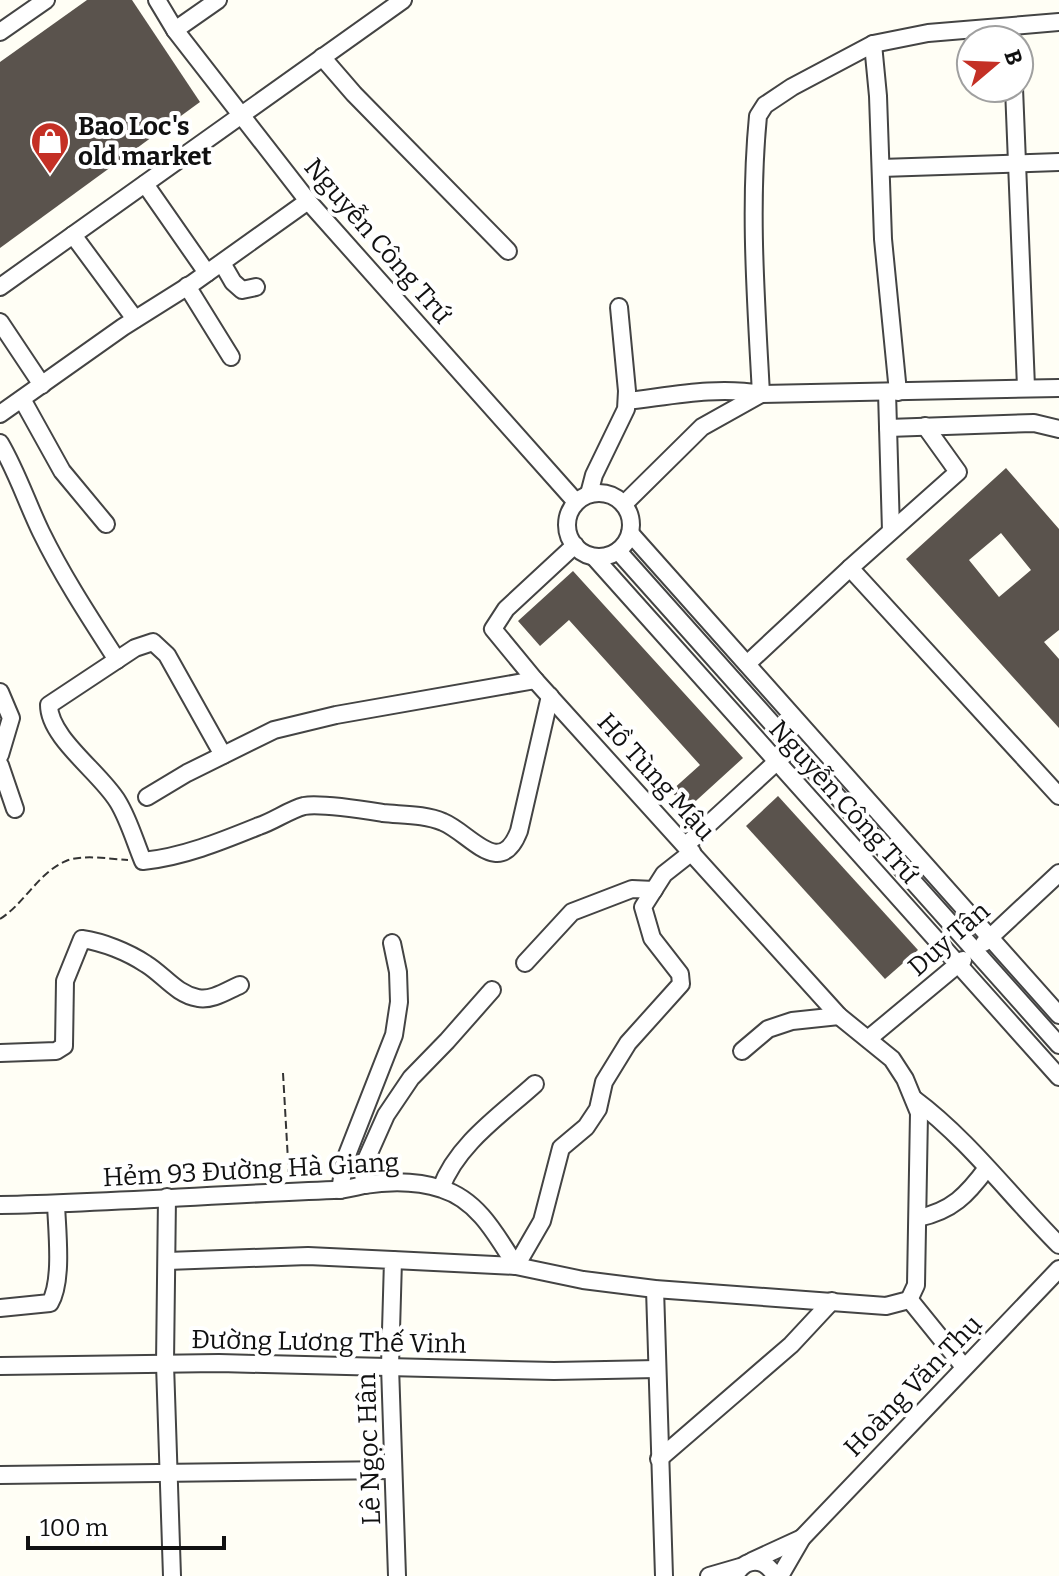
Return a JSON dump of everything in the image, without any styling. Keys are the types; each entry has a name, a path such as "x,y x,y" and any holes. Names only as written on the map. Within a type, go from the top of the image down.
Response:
{"street":[{"path":"0,32 46,0"},
{"name":"Nguyễn Công Trứ","path":"157,0 175,30 308,201 582,498"},
{"path":"175,30 218,0"},
{"path":"0,287 403,0"},
{"path":"1035,27 1059,22"},
{"path":"761,394 752,250 753,167 758,116 765,105 792,87 873,44 928,33 955,33"},
{"path":"873,44 892,392 888,428 891,531"},
{"path":"322,57 354,94 508,251"},
{"path":"1015,104 1026,387"},
{"path":"881,168 1059,162"},
{"path":"145,184 207,273"},
{"path":"0,414 308,201"},
{"path":"73,235 135,319"},
{"path":"222,263 233,282 242,290 256,287"},
{"path":"187,286 231,357"},
{"path":"582,498 604,493 624,504 631,518 630,533 618,551 594,557 575,545 567,523 571,508 582,498 620,427 627,401 619,307"},
{"path":"0,322 42,385"},
{"path":"627,401 703,391 761,394 1059,388"},
{"path":"624,504 702,427 761,394"},
{"path":"22,399 62,471 106,524"},
{"path":"888,428 1034,423 1059,429"},
{"path":"747,664 958,472 925,426"},
{"path":"0,443 43,536 81,605 117,660"},
{"name":"Nguyễn Công Trứ","path":"630,533 1059,1015"},
{"name":"Hồ Tùng Mậu","path":"575,545 506,609 493,629 535,680 839,1016 892,1059 914,1099"},
{"name":"Nguyễn Công Trứ","path":"618,551 1059,1045"},
{"name":"Nguyễn Công Trứ","path":"594,557 1059,1077"},
{"path":"850,568 1059,796"},
{"path":"223,755 167,655 153,642 135,648 49,705 49,713 58,730 119,803 143,861 171,858 305,806 440,820 475,844 493,853 503,854 510,850 519,831 550,696"},
{"path":"147,797 265,734 303,721 535,680"},
{"path":"0,692 11,718 0,755"},
{"path":"516,1266 542,1221 561,1148 586,1127 598,1109 604,1082 628,1043 681,984 680,974 652,938 643,907 664,874 808,732"},
{"path":"0,765 15,809"},
{"name":"Duy Tân","path":"868,1039 974,951 1059,873"},
{"path":"525,963 572,912 632,889 654,890"},
{"path":"0,1053 56,1051 64,1046 65,981 82,939 97,941 147,964 173,987 198,998 210,997 240,985"},
{"path":"340,1190 345,1160 394,1035 399,1002 398,972 392,943"},
{"path":"365,1185 362,1169 386,1115 411,1078 492,990"},
{"path":"742,1051 768,1029 792,1021 839,1016"},
{"path":"441,1188 448,1170 461,1155 496,1117 535,1084"},
{"path":"914,1099 932,1112 1059,1245"},
{"path":"167,1261 308,1256 516,1266 583,1280 655,1289 886,1306 909,1299 916,1285 919,1113 914,1099"},
{"path":"918,1218 937,1214 955,1205 968,1194 987,1168"},
{"name":"Hẻm 93 Đường Hà Giang","path":"0,1205 340,1190 402,1183 441,1188 470,1203 500,1240 516,1266"},
{"path":"167,1197 165,1364 172,1576"},
{"path":"0,1308 50,1303 57,1258 56,1204"},
{"name":"Lê Ngọc Hân","path":"393,1260 390,1366 397,1576"},
{"name":"Hoàng Văn Thụ","path":"802,1538 1059,1269"},
{"path":"655,1289 664,1576"},
{"path":"909,1299 964,1367"},
{"path":"659,1459 791,1345 832,1301"},
{"name":"Đường Lương Thế Vinh","path":"0,1366 165,1364 554,1371 657,1369"},
{"path":"0,1475 393,1470"},
{"path":"742,1568 802,1538"},
{"path":"709,1576 766,1565 778,1576 802,1538"}],"path":[{"path":"0,919 16,907 49,872 67,860 143,861"},
{"path":"283,1073 290,1192"}],"building":[{"name":"Bao Loc's old market","path":"87,0 132,0 200,102 0,248 0,62"},
{"path":"1006,468 1059,529 1059,630 1044,642 1059,659 1059,728 906,559","holes":["1001,533 1031,570 999,597 969,560"]},
{"path":"573,571 743,758 687,809 671,791 700,765 569,620 540,646 518,621"},
{"path":"778,796 918,950 885,979 746,826"}],"place":[{"name":"Bao Loc's old market","path":"50,175"}]}
